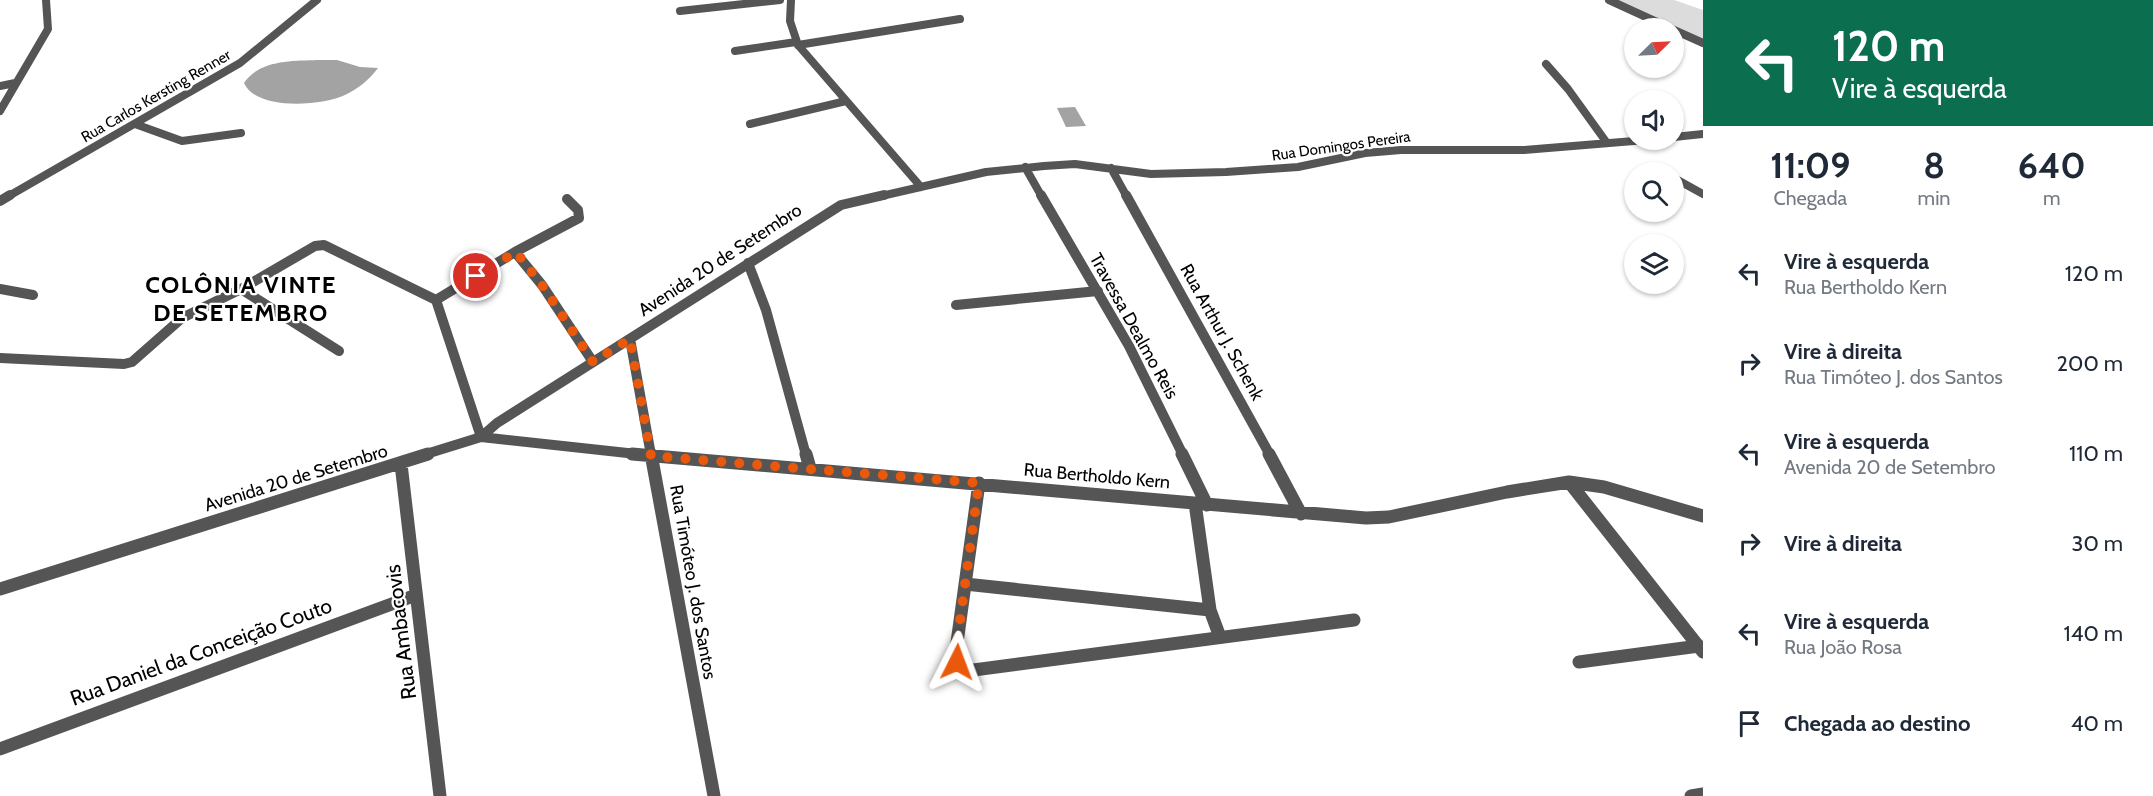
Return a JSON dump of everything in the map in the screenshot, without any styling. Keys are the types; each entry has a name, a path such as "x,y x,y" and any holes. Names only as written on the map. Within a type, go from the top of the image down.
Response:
{"street":[{"path":"0,111 48,29 46,0"},
{"name":"Rua Carlos Kersting Renner","path":"0,201 240,63 317,0"},
{"path":"680,11 780,0"},
{"path":"791,0 790,21 797,43 921,187"},
{"path":"1609,0 1648,18"},
{"path":"735,51 960,19"},
{"path":"1684,34 1703,43"},
{"path":"1546,64 1568,89 1607,143"},
{"path":"0,86 15,83"},
{"path":"750,124 846,101"},
{"path":"135,124 182,141 241,133"},
{"path":"1684,136 1703,134"},
{"path":"1688,135 1703,144"},
{"name":"Rua Domingos Pereira","path":"1111,168 1151,174 1266,170 1298,167 1365,153 1401,150 1524,150 1624,142"},
{"name":"Avenida 20 de Setembro","path":"0,589 481,437 497,423 841,205 986,172 1075,164 1111,168"},
{"name":"Travessa Dealmo Reis","path":"1025,167 1098,291 1168,423 1201,504 1210,610 1220,637"},
{"name":"Rua Arthur J. Schenk","path":"1111,168 1212,347 1301,514"},
{"path":"1684,184 1703,194"},
{"path":"436,300 516,252 579,218 578,210 567,199"},
{"path":"0,358 119,363 137,360 160,336 182,318 241,289 315,246 324,245 436,300 481,437"},
{"path":"516,252 542,285 593,362"},
{"path":"748,263 766,310 810,468"},
{"path":"0,289 33,295"},
{"path":"241,289 339,351"},
{"path":"956,305 1098,291"},
{"name":"Rua Timóteo J. dos Santos","path":"630,339 714,796"},
{"name":"Rua Bertholdo Kern","path":"481,437 651,456 1366,518 1389,518 1507,492 1569,482 1615,490 1703,516"},
{"name":"Rua Ambacovis","path":"401,464 440,796"},
{"path":"1569,482 1701,649"},
{"path":"979,483 956,650 957,662 966,671 1354,620"},
{"path":"965,584 1210,610"},
{"name":"Rua Daniel da Conceição Couto","path":"0,749 416,595"},
{"path":"1579,662 1701,649"},
{"path":"1691,796 1703,794"}],"shaded area":[{"path":"1615,0 1674,0 1703,10 1703,40 1684,31 1684,18 1655,18"},
{"path":"337,60 360,67 378,68 355,90 335,99 321,102 290,104 275,102 251,92 244,83 250,75 267,66"},
{"path":"1075,107 1086,126 1066,127 1057,108"}],"district":[{"name":"COLÔNIA VINTE DE SETEMBRO","path":"241,299"}],"route":[{"path":"476,276 516,252 542,285 593,362 630,339 651,456 979,483 956,650 957,662"}]}
